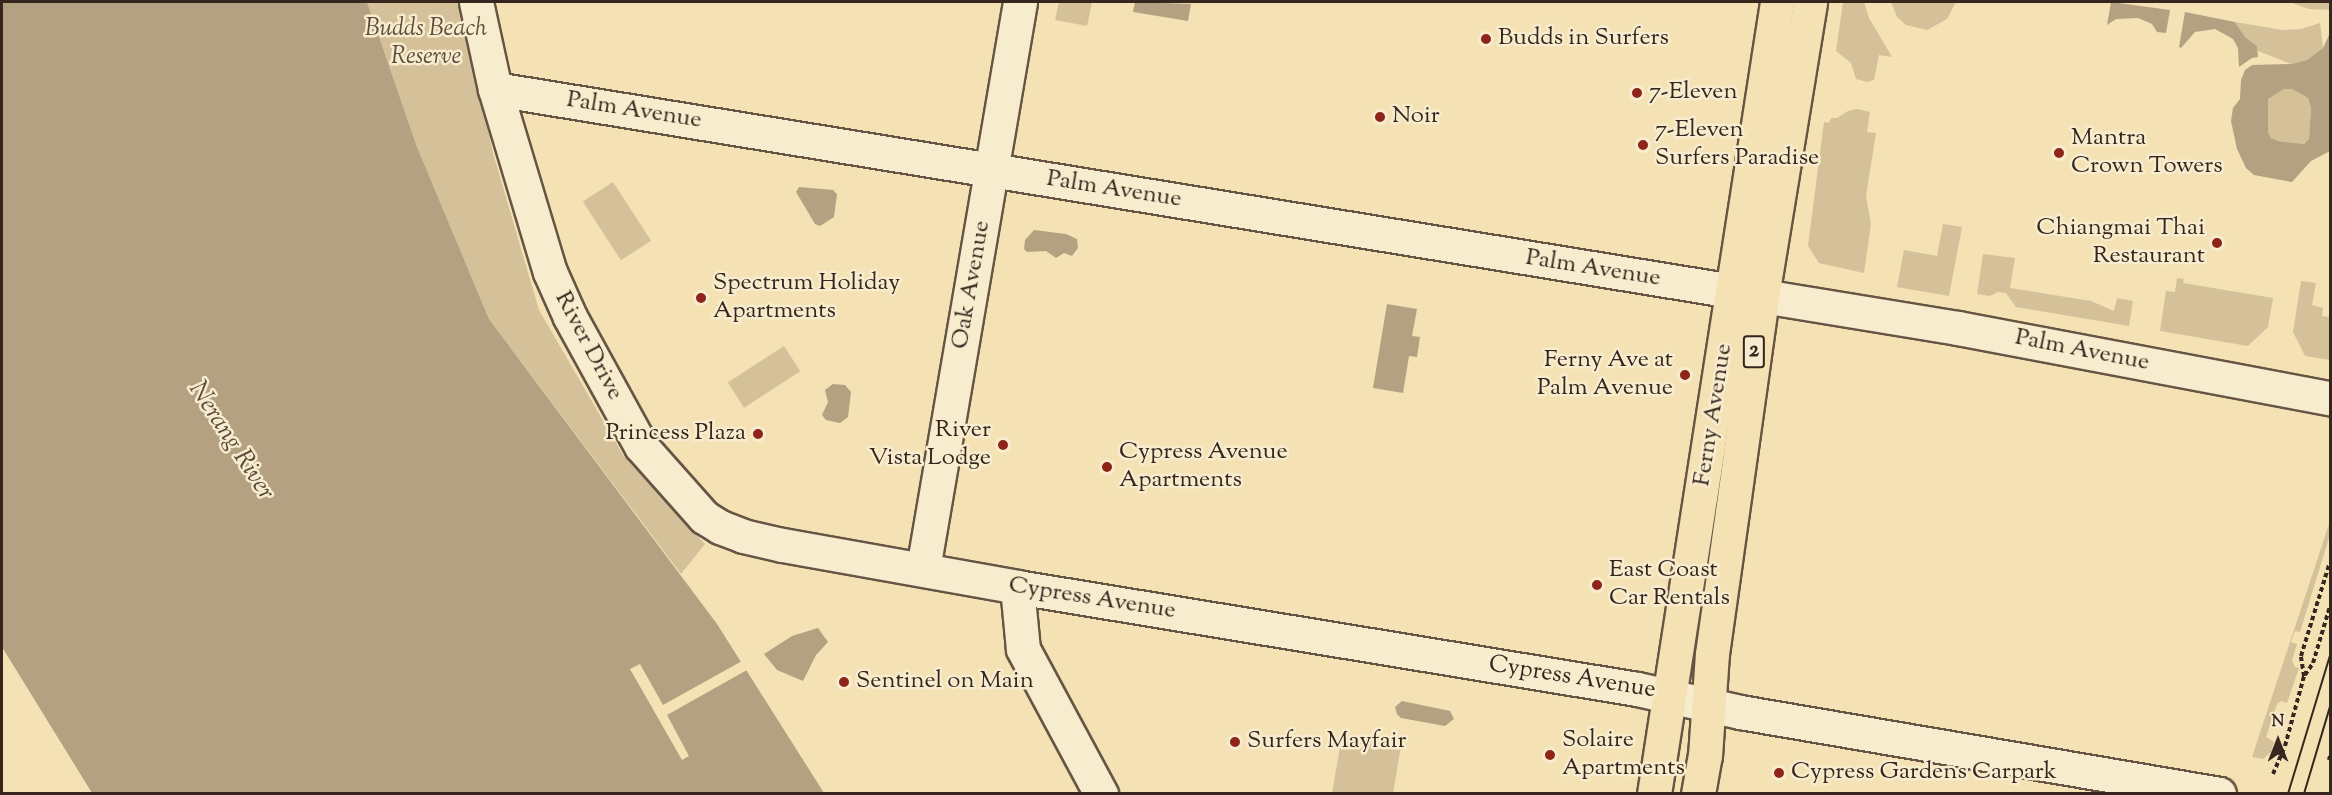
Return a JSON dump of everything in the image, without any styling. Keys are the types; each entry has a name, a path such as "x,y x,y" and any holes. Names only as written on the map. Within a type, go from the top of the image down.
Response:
{"highway":[{"name":"Ferny Avenue","path":"1698,794 1710,704 1712,654 1777,2"},
{"name":"Ferny Avenue","path":"1654,794 1670,695 1748,293 1810,2"}],"street":[{"name":"River Drive","path":"476,2 495,88 550,272 568,314 641,446 704,517 743,536 923,569"},
{"name":"Oak Avenue","path":"923,569 1020,2"},
{"name":"Palm Avenue","path":"495,88 1958,328 2331,398"},
{"name":"Cypress Avenue","path":"923,569 1017,587 1670,695 1740,712 2219,794"},
{"path":"1017,587 1023,649 1101,794"}],"path":[{"path":"2304,676 2301,656 2331,562"},
{"path":"2273,774 2285,746 2304,676 2313,663 2331,606"}],"green space":[{"name":"Budds Beach Reserve","path":"367,2 460,2 493,153 539,310 623,455 705,544 681,574 489,319 417,147"},
{"path":"1059,2 1092,2 1087,26 1055,20"},
{"path":"1843,2 1864,2 1869,18 1892,57 1879,55 1874,80 1867,82 1856,79 1851,63 1836,51"},
{"path":"1891,2 1956,2 1947,19 1927,30 1906,25 1897,17"},
{"path":"2289,2 2330,2 2330,10 2309,9"},
{"path":"2235,22 2283,30 2301,29 2320,23 2323,48 2307,60 2291,64 2258,51 2257,46 2245,37"},
{"path":"2284,89 2292,89 2308,98 2311,108 2309,139 2304,144 2278,141 2271,138 2268,132 2268,99"},
{"path":"1857,109 1870,112 1867,132 1876,133 1866,196 1871,224 1864,273 1819,263 1808,246 1824,122 1829,123 1831,118 1837,118 1848,111"},
{"path":"613,182 651,241 621,260 583,202"},
{"path":"1943,224 1962,227 1949,296 1897,287 1904,250 1937,256"},
{"path":"1983,254 2015,258 2010,288 2091,301 2114,311 2117,298 2133,301 2129,326 2016,307 2006,293 1998,292 1990,296 1977,294"},
{"path":"2177,278 2184,279 2183,283 2273,298 2268,327 2248,346 2160,331 2166,291 2175,292"},
{"path":"2301,281 2316,283 2312,305 2323,308 2322,316 2330,317 2330,360 2305,356 2293,332"},
{"path":"784,346 800,371 744,408 728,382"},
{"path":"2330,521 2330,535 2300,632 2295,631 2291,642 2297,644 2292,660 2295,667 2299,668 2287,703 2281,701 2277,704 2266,737 2274,742 2271,752 2263,759 2252,757"},
{"path":"1342,736 1401,746 1393,793 1332,793"}],"water":[{"name":"Nerang River","path":"2,2 367,2 417,147 489,319 717,624 824,793 92,793 2,647"},
{"path":"1135,2 1191,4 1188,21 1133,12"},
{"path":"2111,2 2170,10 2166,33 2157,32 2152,24 2138,18 2116,19 2107,25"},
{"path":"2185,12 2235,22 2245,37 2257,46 2258,57 2252,58 2239,67 2238,48 2233,39 2215,29 2195,32 2181,48 2179,47"},
{"path":"2330,33 2330,151 2311,161 2292,182 2254,175 2246,168 2237,149 2231,121 2233,108 2240,99 2241,80 2245,70 2252,65 2291,64 2307,60 2323,48","holes":["2284,89 2292,89 2308,98 2311,108 2309,139 2304,144 2278,141 2271,138 2268,132 2268,99"]},
{"path":"799,187 833,190 837,194 834,217 820,226 815,224 796,192"},
{"path":"1034,230 1066,234 1077,239 1078,248 1072,256 1064,253 1056,258 1046,251 1027,252 1024,249 1025,240"},
{"path":"1387,304 1417,309 1412,336 1420,337 1417,357 1409,356 1403,393 1373,388"},
{"path":"833,384 845,385 851,392 848,417 840,423 826,420 822,415 828,402 825,390"},
{"path":"818,628 828,642 816,655 803,681 777,670 764,654 792,636"},
{"path":"1402,701 1450,711 1454,719 1445,726 1401,718 1395,707"}],"pier":[{"path":"742,661 747,670 667,715 689,756 682,760 630,669 640,664 663,705"}],"tram line":[{"path":"2288,794 2330,656"},
{"path":"2304,794 2330,707"}],"place":[{"name":"Budds in Surfers","path":"1486,39"},
{"name":"7-Eleven","path":"1637,93"},
{"name":"Noir","path":"1380,117"},
{"name":"7-Eleven Surfers Paradise","path":"1643,145"},
{"name":"Mantra Crown Towers","path":"2059,153"},
{"name":"Chiangmai Thai Restaurant","path":"2217,243"},
{"name":"Spectrum Holiday Apartments","path":"701,298"},
{"name":"Ferny Ave at Palm Avenue","path":"1685,375"},
{"name":"Princess Plaza","path":"758,434"},
{"name":"River Vista Lodge","path":"1003,445"},
{"name":"Cypress Avenue Apartments","path":"1107,467"},
{"name":"East Coast Car Rentals","path":"1597,585"},
{"name":"Sentinel on Main","path":"844,682"},
{"name":"Surfers Mayfair","path":"1235,742"},
{"name":"Solaire Apartments","path":"1550,755"},
{"name":"Cypress Gardens Carpark","path":"1779,773"}]}
